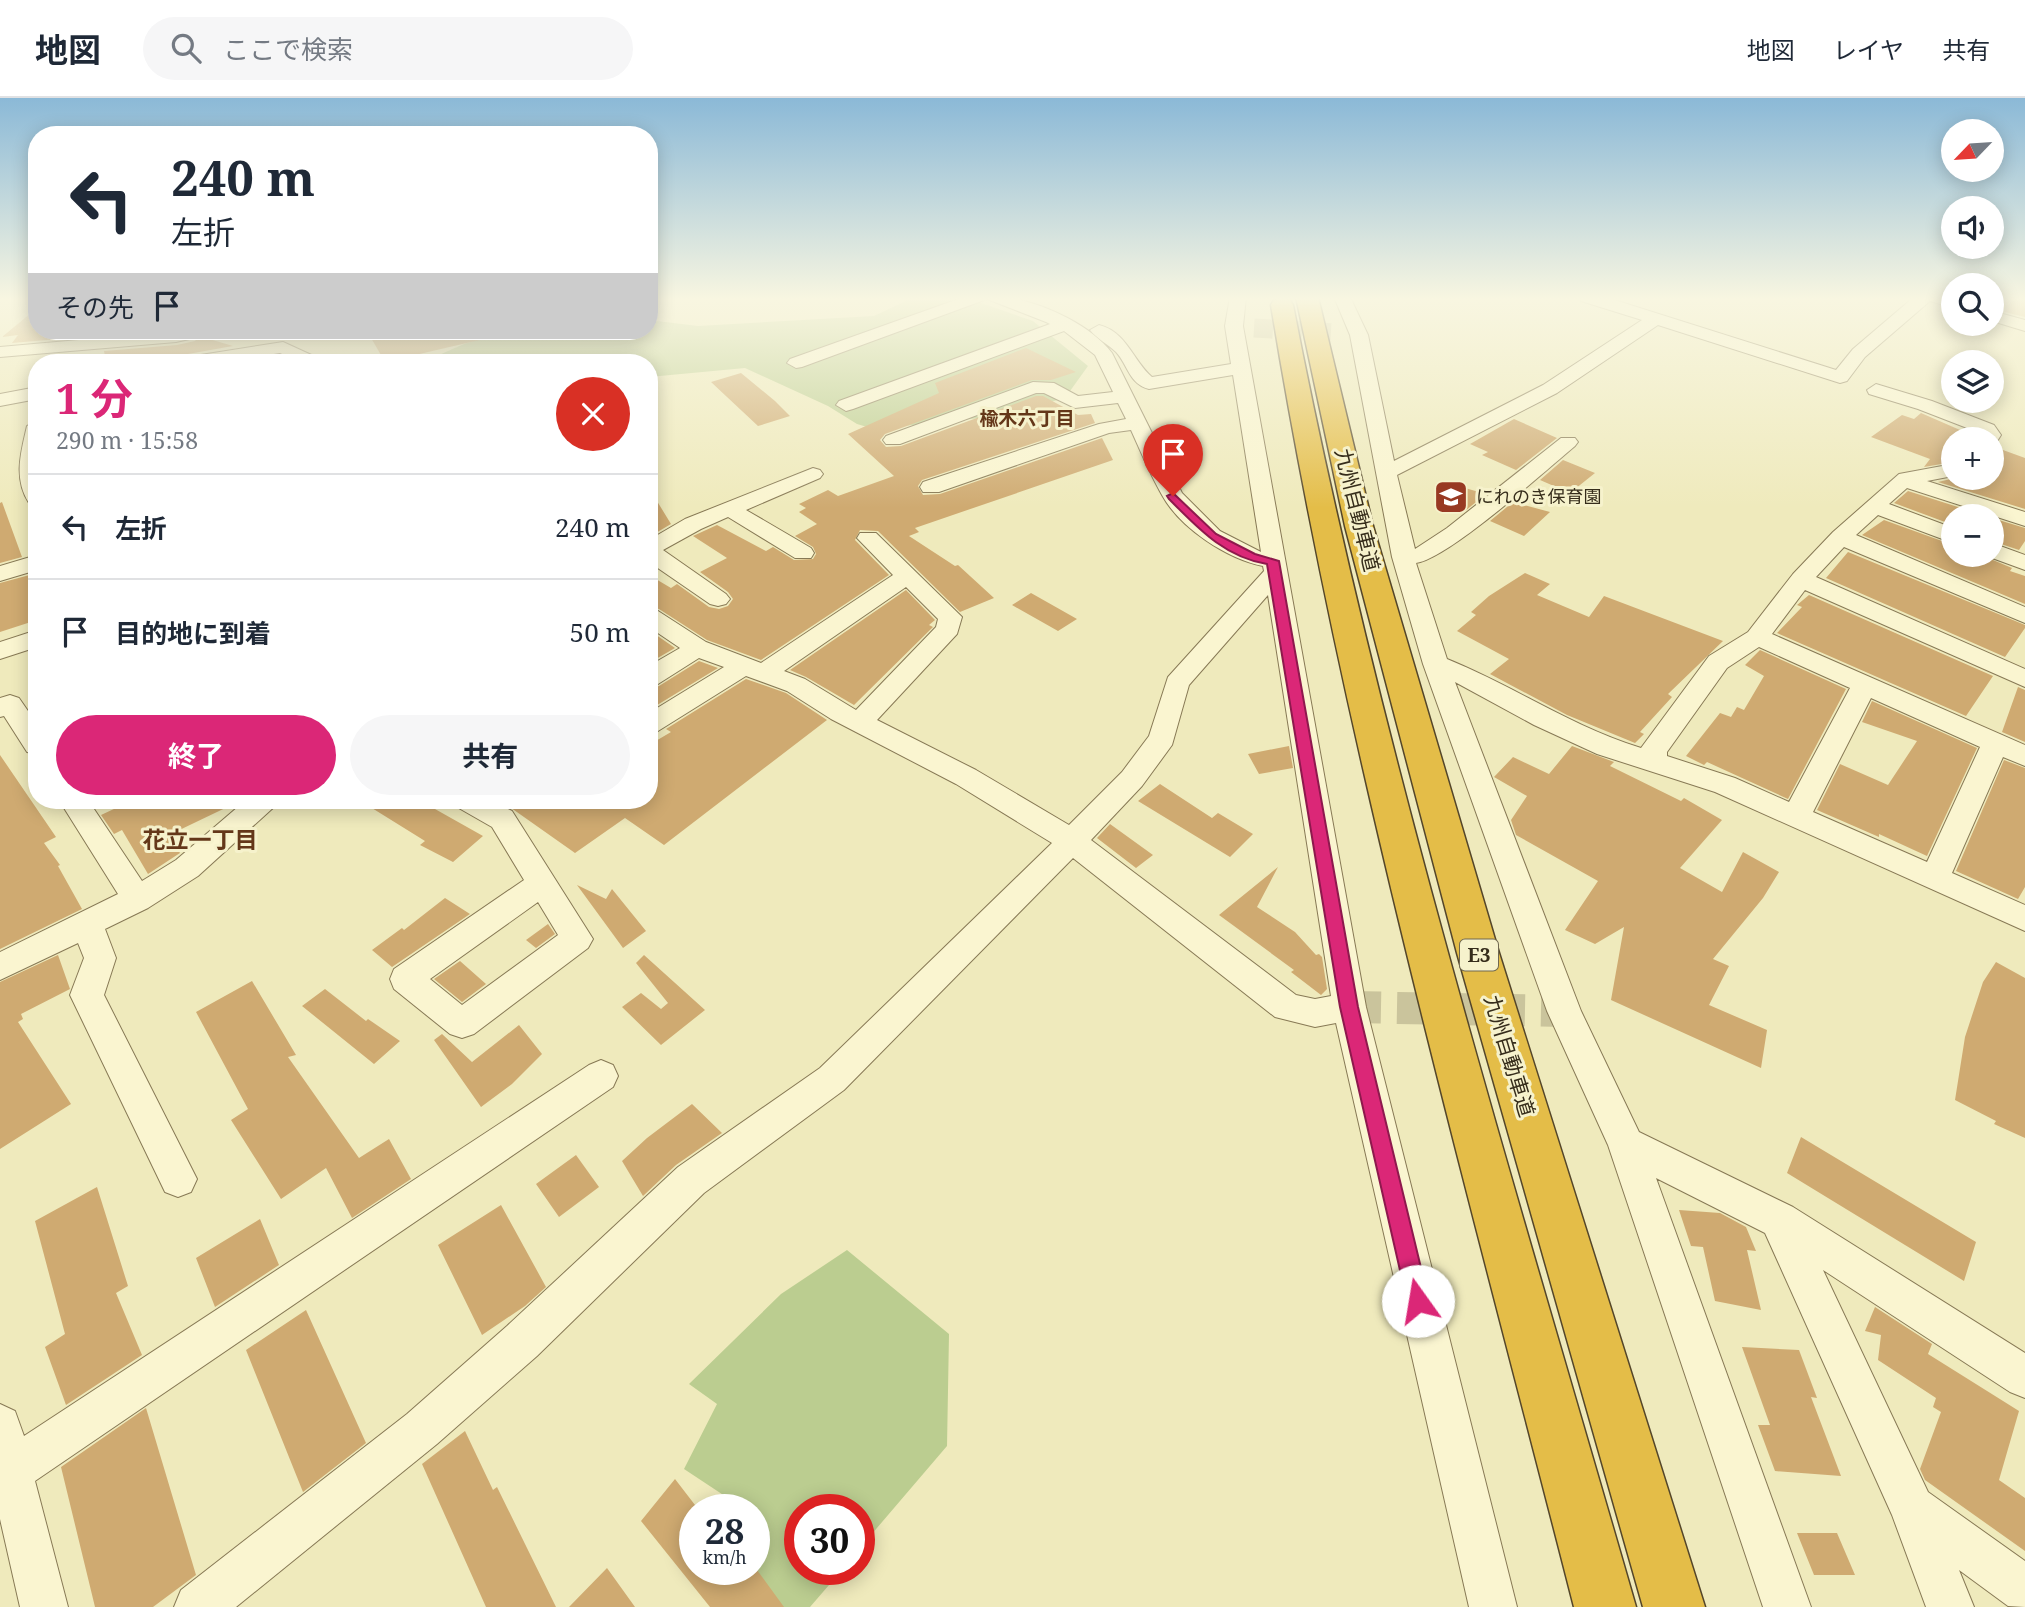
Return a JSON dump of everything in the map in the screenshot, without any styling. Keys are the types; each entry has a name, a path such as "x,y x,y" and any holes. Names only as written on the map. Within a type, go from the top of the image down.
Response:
{"highway":[{"name":"九州自動車道","path":"1283,367 1310,462 1411,890 1605,1607"},
{"name":"九州自動車道","path":"1323,367 1359,526 1474,939 1674,1607"}],"street":[{"path":"846,405 950,367"},
{"path":"1110,367 1173,496 1212,536 1238,552 1274,566"},
{"path":"1135,367 1139,376 1149,383 1241,368 1349,1007 1493,1607"},
{"path":"1366,367 1403,557 1436,664 1564,1011 1626,1144 1787,1607"},
{"path":"1386,469 1395,469 1550,389 1582,367"},
{"path":"1809,367 1840,377 1848,367"},
{"path":"893,440 1033,387 1047,387 1075,402 1125,397"},
{"path":"1876,390 1982,427"},
{"path":"0,400 28,395"},
{"path":"931,487 1106,428 1139,423"},
{"path":"1403,557 1420,556 1455,533 1568,442"},
{"path":"1654,763 1653,751 1718,662 1757,637 1801,579 1841,537 1903,480 1941,472"},
{"path":"658,545 693,524 813,474"},
{"path":"1903,480 2025,519"},
{"path":"1875,506 1941,531"},
{"path":"730,509 803,553"},
{"path":"1841,537 2025,616"},
{"path":"860,722 948,629 950,617 868,538"},
{"path":"2004,555 2025,563"},
{"path":"658,556 718,599"},
{"path":"0,574 28,565"},
{"path":"198,1607 432,1420 522,1341 691,1180 832,1079 1132,779 1162,738 1177,683 1274,566"},
{"path":"658,720 754,669 907,576"},
{"path":"1801,579 2025,679"},
{"path":"658,622 697,648 796,685 965,777 1072,841 1287,1007 1315,1013 1349,1007"},
{"path":"0,636 28,627"},
{"path":"1757,637 2025,756"},
{"path":"0,651 28,641"},
{"path":"658,672 697,648"},
{"path":"1436,664 1463,675 1543,719 1606,747 1725,785 2025,919"},
{"path":"1796,816 1865,685"},
{"path":"0,708 10,704 28,731"},
{"path":"1935,877 1996,743"},
{"path":"79,809 138,900"},
{"path":"0,967 138,900 187,868 254,809"},
{"path":"484,809 502,819 542,883 577,939 462,1024 406,979 542,883"},
{"path":"87,924 100,958 87,996 178,1179"},
{"path":"11,1471 601,1076"},
{"path":"1626,1144 1779,1220 2025,1377"},
{"path":"1779,1220 1912,1508 1950,1607"},
{"path":"0,1426 44,1607"},
{"path":"1912,1508 2025,1589"}],"green space":[{"path":"658,367 1087,367 1065,398 999,416 874,429 857,424 828,406 745,368 658,376"},
{"path":"847,1250 949,1334 947,1446 875,1530 875,1494 784,1494 784,1585 829,1585 810,1607 764,1607 760,1585 770,1585 770,1494 722,1494 684,1469 717,1404 689,1384 781,1294"}],"building":[{"path":"976,367 1066,367 1076,372 1051,380 1032,380 885,434 880,440 886,447 901,446 1036,396 1043,396 1078,415 1091,414 1095,423 922,480 918,486 923,495 940,494 1102,438 1113,460 915,528 919,532 909,536 955,566 958,565 994,598 960,612 878,531 860,530 855,540 889,575 761,660 707,640 658,609 658,580 671,588 677,584 709,607 719,609 728,606 733,599 728,592 700,572 727,558 693,536 717,525 766,551 773,547 794,560 813,559 816,554 813,547 795,536 817,524 799,512 806,508 799,504 828,490 838,496 894,476 848,434 939,393 935,383"},
{"path":"741,373 790,416 758,426 711,382"},
{"path":"1921,413 1953,427 1941,427 1941,464 1924,467 1930,459 1871,437 1902,415 1914,419"},
{"path":"1514,419 1557,438 1516,470 1482,455 1488,452 1470,444"},
{"path":"2004,450 2025,458 2025,509 1964,490 2004,490"},
{"path":"1563,460 1595,473 1570,493 1540,480"},
{"path":"1458,486 1486,494 1465,511 1442,501"},
{"path":"1908,491 1949,504 1941,504 1941,521 1894,503"},
{"path":"2,502 22,557 0,563 0,503"},
{"path":"1513,502 1550,512 1524,536 1490,521"},
{"path":"658,503 671,524 658,532"},
{"path":"1884,520 1941,541 1941,567 2004,567 2004,565 2012,568 2010,571 2025,576 2025,604 1862,535"},
{"path":"2004,522 2025,528 2025,541 2019,550 2004,545"},
{"path":"1848,552 2025,625 2025,628 2005,657 1826,578"},
{"path":"1525,573 1550,584 1537,595 1589,617 1604,596 1723,641 1668,694 1672,697 1640,732 1644,734 1635,743 1567,715 1490,674 1509,659 1457,631 1476,615 1471,612 1489,596"},
{"path":"28,575 28,623 0,632 0,583"},
{"path":"906,590 935,620 929,625 933,627 854,705 790,670"},
{"path":"1031,593 1077,619 1058,631 1012,605"},
{"path":"1809,595 1993,676 1966,716 1777,633 1802,607 1797,605"},
{"path":"658,636 675,648 658,658"},
{"path":"1760,650 1846,689 1788,799 1707,762 1704,765 1686,756 1720,713 1731,717 1737,707 1744,710 1764,676 1745,665"},
{"path":"699,661 718,668 658,705 659,686"},
{"path":"746,679 786,693 827,720 664,845 625,818 575,853 513,809 658,809 658,740 671,732 666,729"},
{"path":"2018,687 2025,690 2025,742 2002,732"},
{"path":"1872,701 1977,748 1927,856 1817,810 1840,764 1888,785 1917,741 1862,722"},
{"path":"1289,746 1293,768 1259,774 1248,754"},
{"path":"1572,746 1614,762 1610,766 1681,801 1684,798 1722,820 1680,868 1722,892 1743,852 1779,872 1763,898 1713,959 1729,966 1709,1005 1767,1030 1761,1068 1611,1000 1624,927 1595,944 1565,930 1598,881 1516,835 1511,820 1527,796 1494,777 1513,757 1549,774"},
{"path":"0,755 28,796 28,809 37,809 56,837 44,843 60,865 58,866 82,909 0,949"},
{"path":"2004,760 2025,768 2025,887 2018,899 1956,871"},
{"path":"1160,784 1212,818 1218,813 1253,834 1230,857 1138,801"},
{"path":"114,809 223,809 169,835 180,853 148,874 122,830 114,834 101,815"},
{"path":"373,809 435,809 483,836 453,862 420,845 425,841"},
{"path":"1110,824 1153,855 1136,868 1097,838"},
{"path":"1278,867 1257,907 1295,932 1316,955 1322,957 1327,989 1321,995 1291,972 1294,970 1219,915"},
{"path":"577,885 606,899 612,889 646,931 623,948"},
{"path":"445,898 470,914 392,967 372,950 402,928 404,930"},
{"path":"548,924 555,934 536,948 526,940"},
{"path":"58,955 70,989 21,1014 23,1019 18,1022 71,1104 0,1149 0,982"},
{"path":"644,955 705,1010 661,1045 622,1007 641,993 661,1009 668,1003 636,963"},
{"path":"460,961 486,984 462,1002 434,979"},
{"path":"1996,962 2025,978 2025,1138 1994,1124 1996,1121 1955,1100 1965,1037 1983,982"},
{"path":"252,981 296,1055 288,1057 359,1158 389,1139 411,1179 352,1218 326,1168 281,1199 231,1120 248,1109 196,1012"},
{"path":"325,989 366,1021 368,1019 400,1041 374,1064 302,1006"},
{"path":"519,1025 542,1054 512,1084 481,1107 434,1040 442,1034 472,1062"},
{"path":"692,1104 722,1133 676,1165 643,1196 622,1161"},
{"path":"1801,1137 1976,1242 1964,1281 1787,1173"},
{"path":"576,1155 599,1187 559,1217 536,1184"},
{"path":"97,1187 128,1286 116,1293 142,1355 66,1405 45,1347 65,1334 35,1221"},
{"path":"501,1205 546,1287 525,1306 482,1335 438,1245"},
{"path":"1679,1210 1720,1213 1746,1227 1756,1251 1747,1250 1761,1310 1715,1301 1703,1247 1691,1246"},
{"path":"260,1219 279,1265 215,1307 196,1258"},
{"path":"1875,1307 1932,1344 1928,1354 2019,1411 1999,1480 2025,1498 2025,1551 1925,1480 1920,1469 1941,1412 1933,1407 1936,1398 1878,1360 1881,1335 1865,1331"},
{"path":"306,1310 366,1443 303,1492 246,1350"},
{"path":"1742,1347 1799,1350 1817,1398 1811,1397 1841,1476 1775,1471 1758,1425 1770,1425"},
{"path":"146,1408 196,1575 153,1607 95,1607 61,1467"},
{"path":"465,1431 493,1490 497,1487 556,1607 486,1607 422,1464"},
{"path":"675,1479 687,1494 679,1494 679,1568 641,1521"},
{"path":"1797,1533 1837,1533 1855,1575 1814,1575"},
{"path":"607,1568 635,1607 569,1607"},
{"path":"692,1585 768,1585 784,1607 710,1607"}],"tunnel":[{"path":"1349,1007 1564,1011"}],"place":[{"name":"にれのき保育園","path":"1451,497"}],"district":[{"name":"楡木六丁目","path":"1027,418"},
{"name":"花立一丁目","path":"200,840"}],"route":[{"path":"1173,496 1212,536 1252,558 1273,561 1349,1007 1418,1301"}]}
